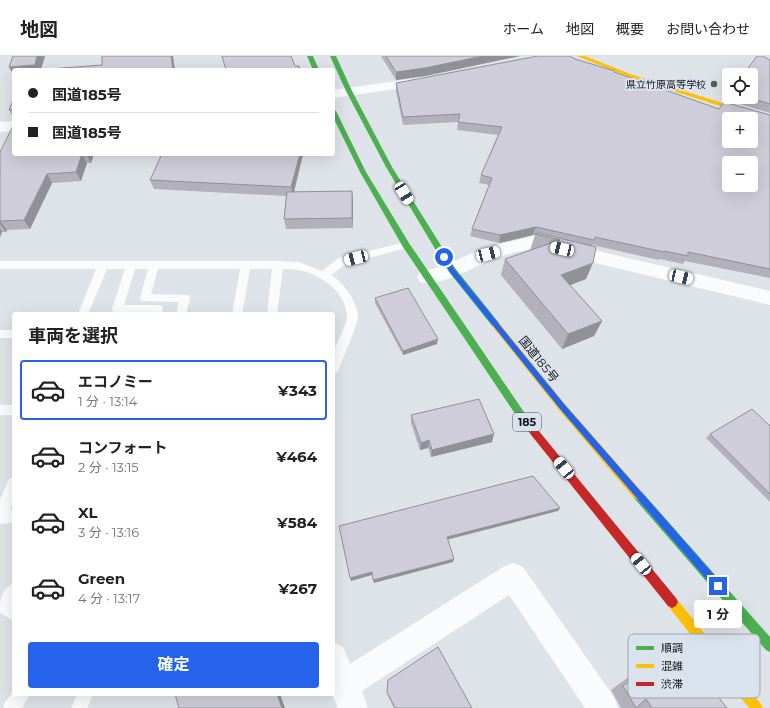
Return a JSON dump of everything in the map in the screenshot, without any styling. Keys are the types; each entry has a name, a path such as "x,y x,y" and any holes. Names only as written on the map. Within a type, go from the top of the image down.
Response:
{"main road":[{"path":"310,56 315,68"},
{"name":"国道185号","path":"333,56 349,91 389,167 452,270 562,407 760,634"},
{"path":"580,56 631,76 770,120"},
{"name":"185","path":"335,115 363,172 406,245 525,420 697,634"},
{"name":"国道185号","path":"760,635 770,646"},
{"name":"185","path":"749,698 757,708"}],"street":[{"path":"335,94 440,78"},
{"path":"0,127 12,126"},
{"path":"427,278 452,270 488,254 533,242 770,298"},
{"path":"335,662 348,697 513,577 603,708"}],"lane":[{"path":"323,275 343,261 406,245"},
{"path":"1,267 103,265 299,266 323,275 333,281 342,291 349,303 353,316 335,364"},
{"path":"84,312 103,265"},
{"path":"132,265 117,310 158,309 157,312"},
{"path":"154,265 145,298 185,298 182,312"},
{"path":"237,312 246,265"},
{"path":"272,312 278,265"},
{"path":"0,334 12,334"},
{"path":"0,410 12,410"},
{"path":"12,487 0,516 12,516"},
{"path":"12,592 5,607 12,612"},
{"path":"11,708 20,696"},
{"path":"79,708 84,696"}],"building":[{"path":"13,56 37,56 35,65 9,67"},
{"path":"102,56 171,56 173,68 63,68 102,65"},
{"path":"222,56 291,56 295,66 299,66 300,68 225,68"},
{"path":"386,56 483,56 425,68 396,72"},
{"path":"538,56 570,56 719,109 723,104 731,104 770,115 770,269 688,252 688,256 595,237 594,240 536,227 500,235 472,229 492,178 481,175 502,127 458,122 460,114 403,117 396,83"},
{"path":"757,56 763,56 770,60 770,104 758,100 758,68 748,68"},
{"path":"12,128 12,156 81,156 76,172 47,174 24,220 0,221 0,152"},
{"path":"161,156 299,156 291,187 150,180"},
{"path":"352,191 352,218 284,219 287,192"},
{"path":"538,233 596,247 593,263 561,275 602,321 568,334 505,259 560,240 535,234"},
{"path":"408,288 438,339 403,351 375,298"},
{"path":"479,399 494,434 432,450 429,440 421,443 411,415"},
{"path":"752,409 770,426 770,494 710,434"},
{"path":"533,476 560,508 447,537 454,559 373,580 372,572 350,578 339,526"},
{"path":"438,647 472,708 395,708 387,692 388,680"},
{"path":"628,682 628,694 623,686"},
{"path":"176,696 278,696 282,708 179,708"},
{"path":"630,698 719,698 727,708 652,708 646,699 636,708"}],"traffic: fast":[{"path":"310,56 315,68"},
{"path":"333,56 349,91 389,167 452,270 496,325"},
{"path":"335,115 363,172 406,245 525,421 535,433"},
{"path":"638,495 760,634"},
{"path":"760,635 770,646"}],"traffic: slow":[{"path":"580,56 631,76 770,120"},
{"path":"496,325 562,407 638,495"},
{"path":"672,602 698,634"},
{"path":"749,698 757,708"}],"traffic: jam":[{"path":"535,433 672,602"}],"place":[{"name":"県立竹原高等学校","path":"714,84"}],"route":[{"path":"444,257 452,270 562,407 718,586"}]}
